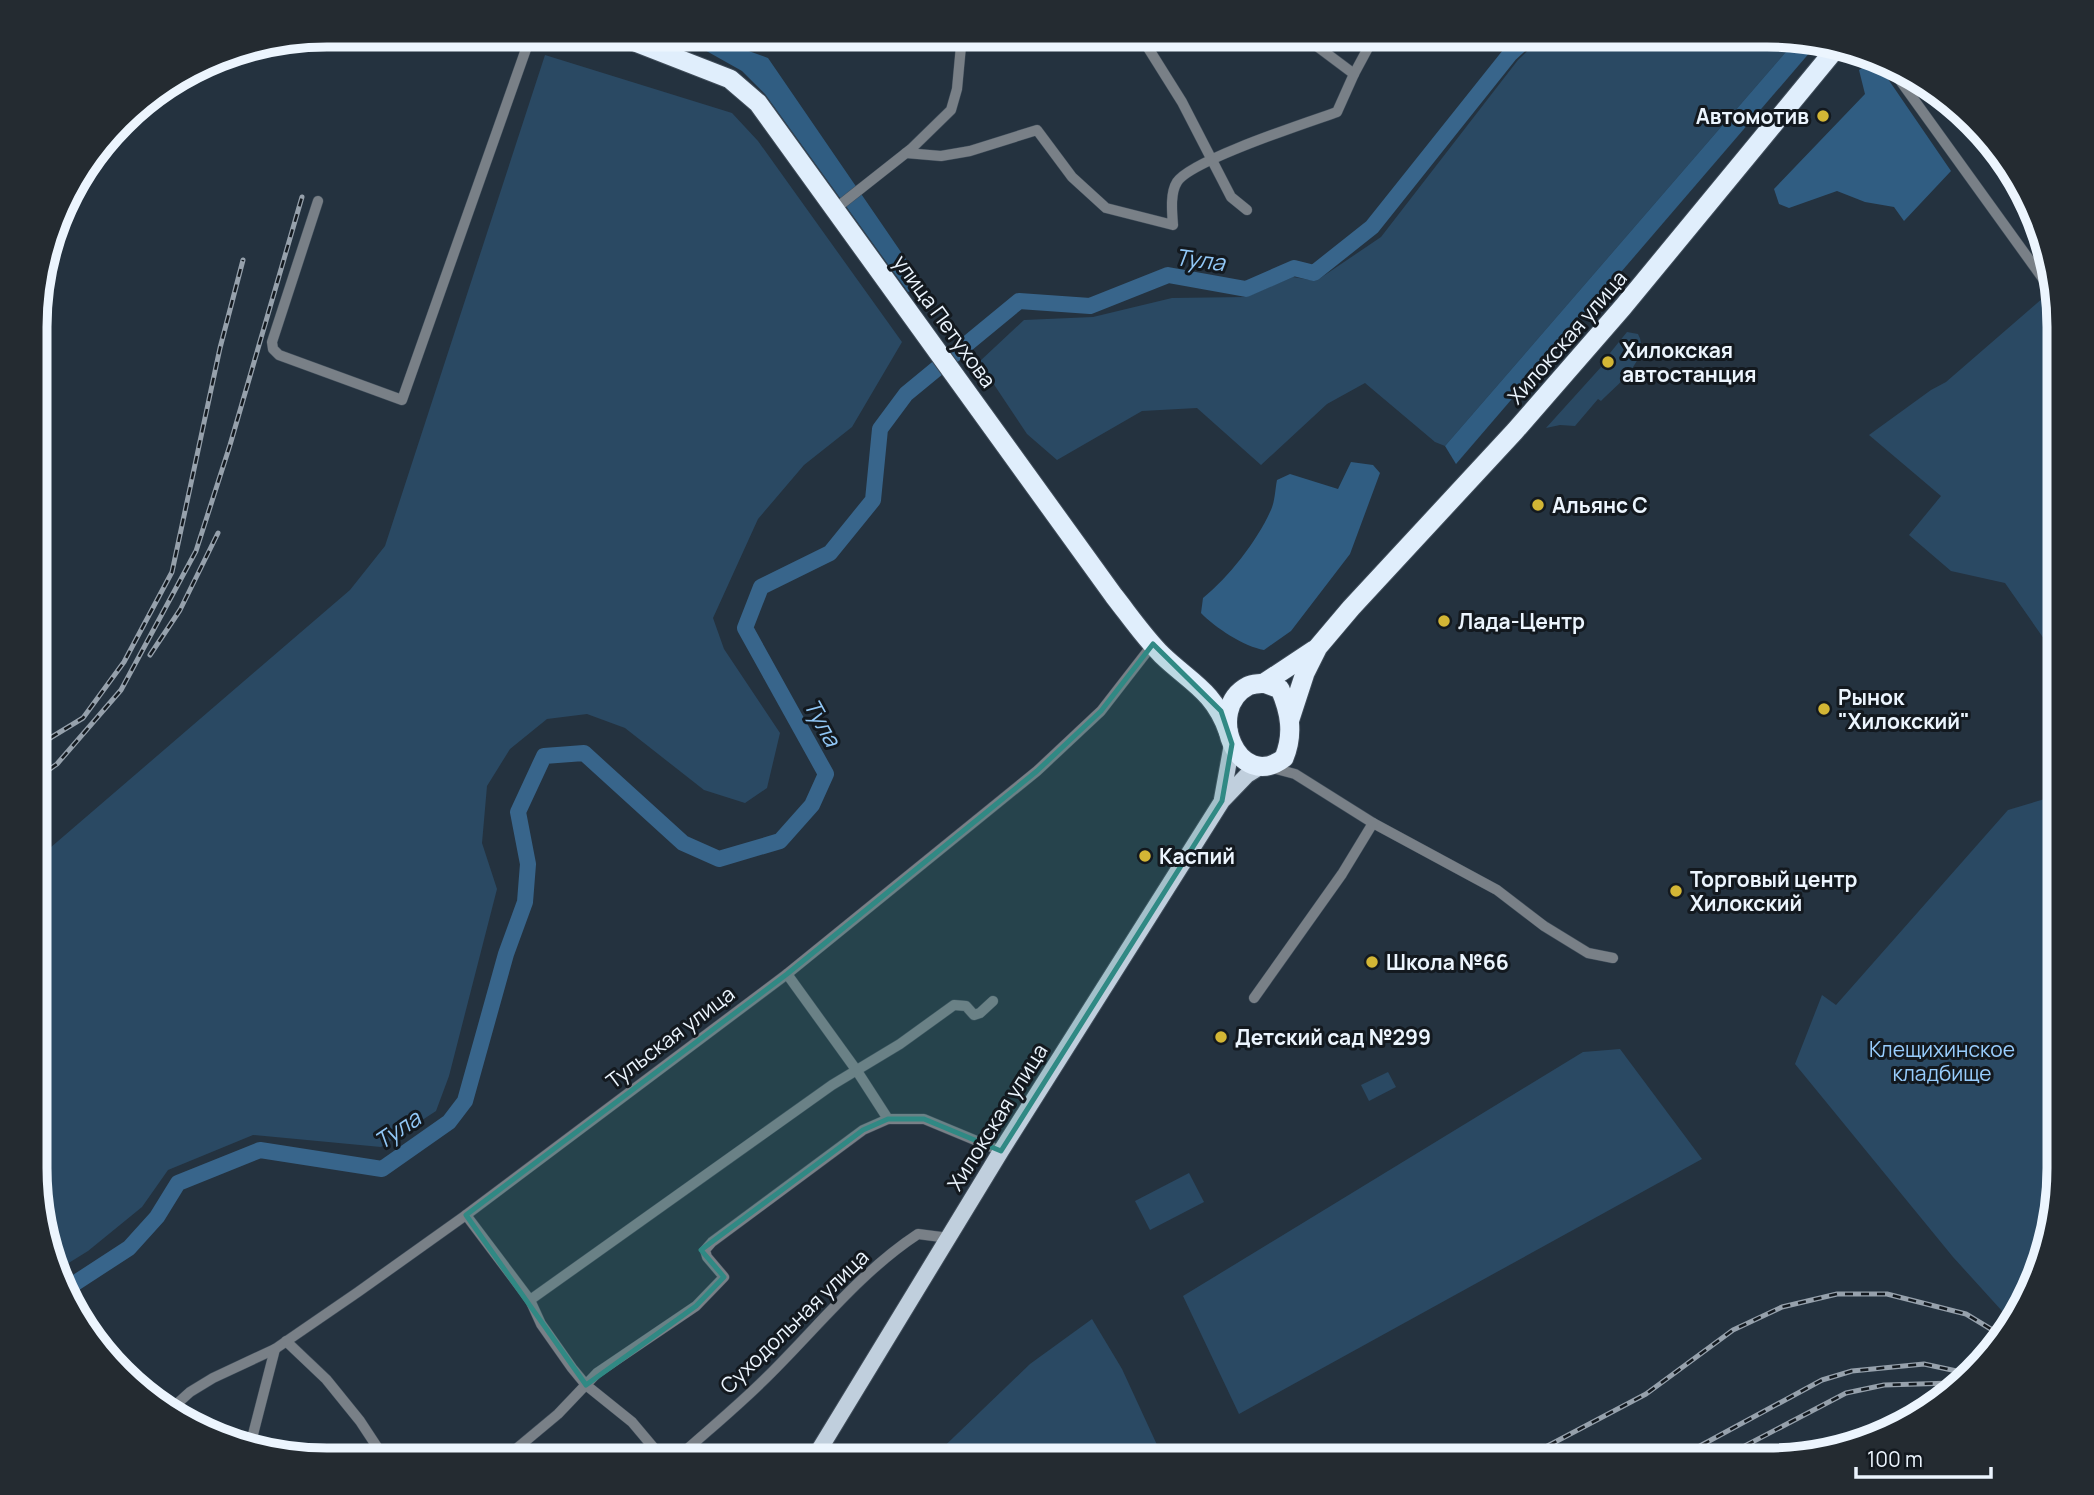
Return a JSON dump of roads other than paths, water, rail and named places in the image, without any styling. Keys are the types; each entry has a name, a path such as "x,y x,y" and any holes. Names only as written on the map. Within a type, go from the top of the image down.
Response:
{"highway":[{"name":"улица Петухова","path":"648,47 730,79 758,103 1114,596 1153,644 1221,711 1230,737"},
{"name":"Хилокская улица","path":"1318,647 1515,431 1614,317 1830,55"},
{"path":"1318,647 1305,673 1290,719 1284,758 1264,767 1238,754 1230,737 1227,716 1230,704 1256,684 1318,647"},
{"path":"1197,685 1256,684 1280,689 1290,719"}],"main road":[{"path":"1222,801 1230,737"},
{"path":"1222,801 1247,775 1264,767"},
{"name":"Хилокская улица","path":"820,1448 1001,1151 1222,801"}],"street":[{"path":"318,201 272,342 273,349 279,355 402,400 527,47"},
{"path":"835,209 906,153 951,110 957,89 961,47"},
{"path":"1148,47 1182,102 1231,197 1247,210"},
{"path":"1318,47 1354,74"},
{"path":"906,153 941,156 970,151 1037,130 1072,177 1106,208 1173,225 1172,203 1177,182 1187,173 1211,161 1274,134 1337,112 1369,47"},
{"path":"1901,82 2042,277"},
{"name":"Тульская улица","path":"177,1404 213,1378 275,1349 466,1214 788,974 1037,771 1101,711 1153,644"},
{"path":"1287,750 1295,774"},
{"path":"1264,767 1295,774 1373,822 1497,890 1544,926 1588,953 1614,958"},
{"path":"1254,998 1342,874 1373,822"},
{"path":"788,974 858,1071 888,1119"},
{"path":"530,1300 820,1093 858,1071 954,1005 966,1006 974,1015 993,1001"},
{"path":"518,1448 558,1414 597,1373 696,1306 724,1277 707,1257 705,1250 712,1242 863,1130 888,1119 924,1119 1001,1151"},
{"path":"466,1214 530,1300 541,1324 586,1385 632,1422 654,1448"},
{"name":"Суходольная улица","path":"688,1448 765,1379 877,1265 901,1245 918,1234 949,1238"},
{"path":"286,1341 326,1378 377,1448"},
{"path":"252,1437 275,1349"}],"waterway":[{"name":"Тула","path":"73,1285 129,1248 157,1217 178,1183 260,1150 382,1169 449,1122 465,1101 506,954 525,902 528,864 518,812 544,756 584,753 683,843 719,859 780,841 812,805 826,774 745,628 761,587 830,553 873,500 880,429 906,394 1019,301 1090,306 1168,275 1246,289 1294,268 1314,273 1372,227 1518,47"}],"railway":[{"path":"47,771 57,764 121,690 196,551 230,445 302,197"},
{"path":"47,740 83,718 124,662 172,572 220,348 243,260"},
{"path":"150,655 180,610 218,533"},
{"path":"1544,1448 1646,1394 1733,1330 1782,1307 1837,1294 1887,1294 1966,1314 1994,1331"},
{"path":"1696,1448 1822,1380 1852,1371 1924,1364 1959,1371"},
{"path":"1741,1448 1846,1393 1884,1385 1945,1383"}],"place":[{"name":"Автомотив","path":"1823,116"},
{"name":"Хилокская автостанция","path":"1608,362"},
{"name":"Альянс С","path":"1538,505"},
{"name":"Лада-Центр","path":"1444,621"},
{"name":"Рынок \"Хилокский\"","path":"1824,709"},
{"name":"Каспий","path":"1145,856"},
{"name":"Торговый центр Хилокский","path":"1676,891"},
{"name":"Школа №66","path":"1372,962"},
{"name":"Детский сад №299","path":"1221,1037"}],"park label":[{"name":"Клещихинское кладбище","path":"1942,1061"}]}
